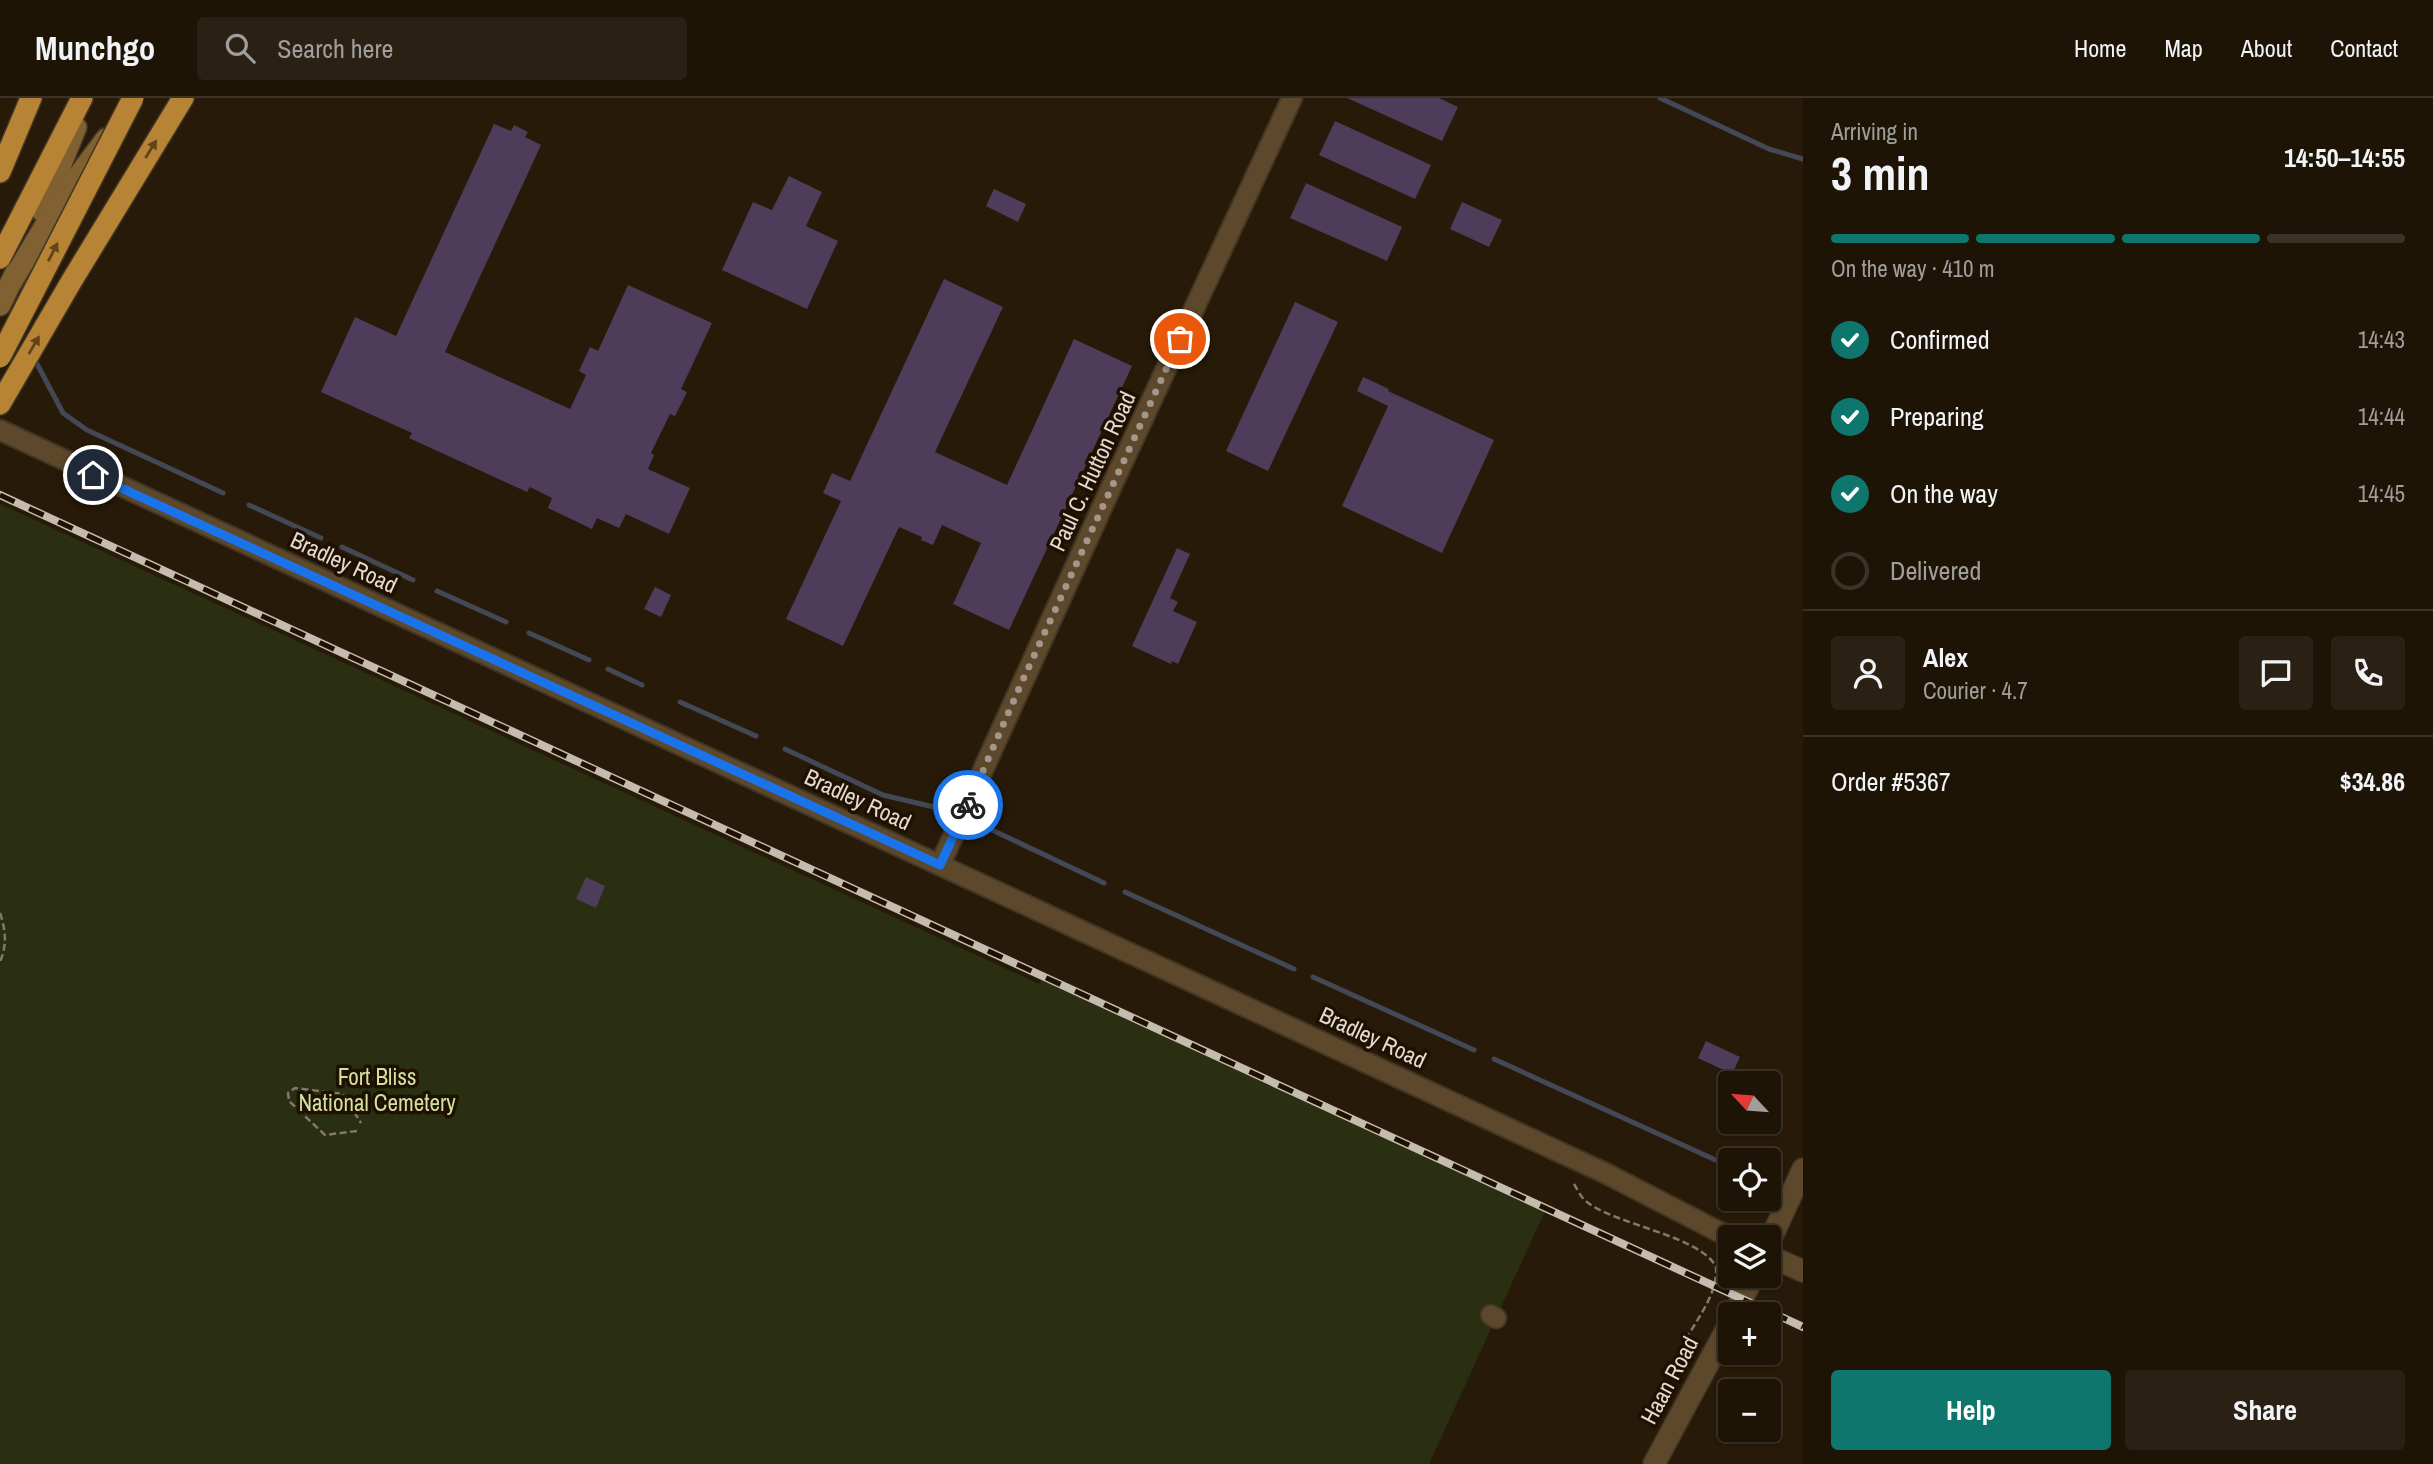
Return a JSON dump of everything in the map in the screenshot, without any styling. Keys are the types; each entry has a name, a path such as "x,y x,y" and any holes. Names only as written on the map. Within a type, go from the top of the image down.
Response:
{"highway":[{"path":"0,172 31,98"},
{"path":"0,258 84,98"},
{"path":"0,357 133,98"},
{"path":"0,404 182,99"}],"main road":[{"path":"0,305 52,187 84,98"},
{"path":"11,283 61,199 100,146 142,98"}],"street":[{"name":"Paul C. Hutton Road","path":"940,865 1054,611 1292,98"},
{"name":"Bradley Road","path":"0,430 1607,1174 1718,1231"},
{"path":"1777,1225 1803,1169"},
{"path":"1781,1261 1803,1271"},
{"name":"Haan Road","path":"1654,1464 1718,1345"}],"path":[{"path":"0,913 5,928 6,946 0,962"},
{"path":"357,1131 325,1135 289,1101 288,1093 295,1088 343,1094 361,1123"},
{"path":"1574,1184 1587,1202 1707,1255 1716,1267 1714,1286 1682,1347 1665,1393"}],"green space":[{"name":"Fort Bliss National Cemetery","path":"0,504 1039,984 1041,980 1545,1211 1429,1464 0,1464"}],"building":[{"path":"1347,98 1439,98 1458,107 1442,141"},
{"path":"1335,121 1431,165 1415,199 1319,155"},
{"path":"494,124 511,131 514,125 528,132 525,137 541,145 445,352 570,409 586,375 579,371 590,347 598,351 628,285 712,323 681,389 687,392 675,416 670,414 651,453 654,455 648,469 690,488 669,534 626,514 619,528 597,518 592,529 548,508 552,498 530,487 527,492 409,438 412,433 321,392 355,317 396,336"},
{"path":"789,176 822,192 806,226 838,241 807,309 722,270 753,202 772,210"},
{"path":"1306,183 1402,227 1387,261 1290,218"},
{"path":"994,189 1026,204 1018,222 986,206"},
{"path":"1462,202 1502,220 1489,247 1450,229"},
{"path":"944,279 1003,307 935,452 1007,485 1074,339 1132,366 1009,630 953,604 981,543 942,525 933,545 899,527 843,646 786,619 841,501 823,493 832,473 850,481"},
{"path":"1295,302 1338,322 1268,471 1226,451"},
{"path":"1363,377 1494,440 1442,553 1342,506 1388,406 1357,391"},
{"path":"1177,548 1190,554 1170,598 1178,602 1173,611 1197,622 1178,664 1172,661 1171,664 1132,646"},
{"path":"655,587 671,595 661,617 644,609"},
{"path":"586,877 605,886 596,908 576,899"},
{"path":"1706,1041 1740,1057 1733,1071 1726,1071 1698,1058"}],"waterway":[{"path":"1660,98 1769,149 1803,159"},
{"path":"36,362 63,413 87,430 223,493"},
{"path":"249,505 321,538"},
{"path":"342,547 413,580"},
{"path":"437,591 506,622"},
{"path":"529,633 589,660"},
{"path":"608,669 642,685"},
{"path":"680,702 756,736"},
{"path":"785,749 883,795 951,811"},
{"path":"975,822 1104,883"},
{"path":"1125,892 1294,969"},
{"path":"1313,977 1474,1050"},
{"path":"1494,1059 1718,1161"}],"railway":[{"path":"0,495 1803,1327"}],"way so far":[{"path":"968,805 1180,339"}],"route":[{"path":"93,475 940,865 968,805"}]}
